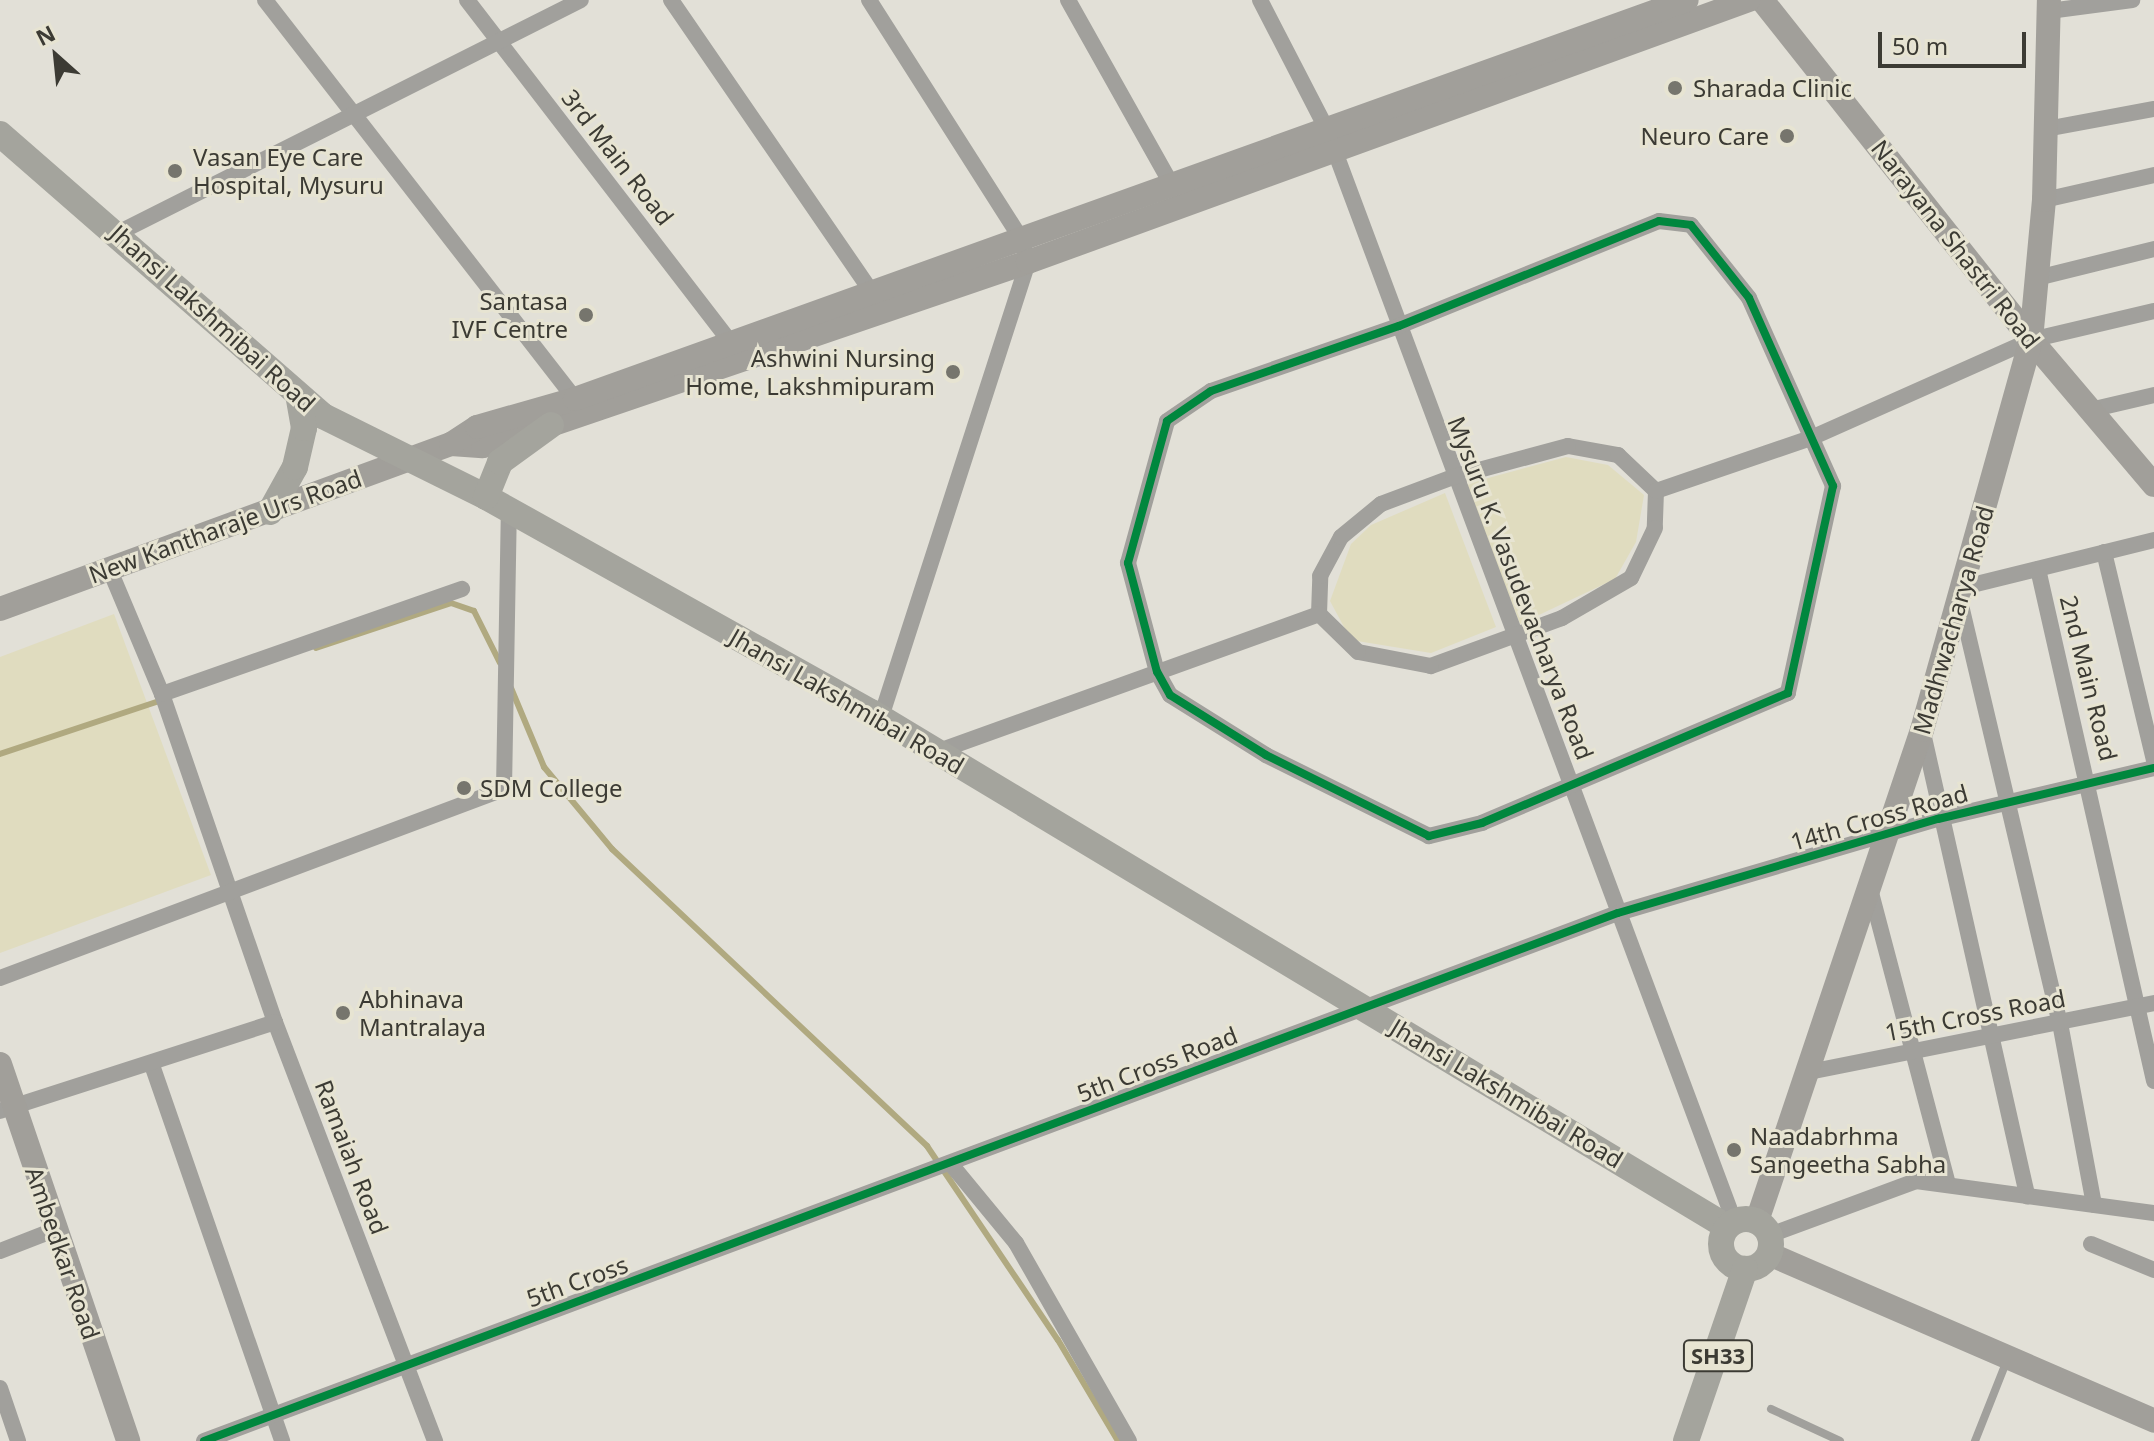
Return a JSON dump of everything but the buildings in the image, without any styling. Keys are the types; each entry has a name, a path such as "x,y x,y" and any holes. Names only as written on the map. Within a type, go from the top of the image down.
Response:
{"main road":[{"name":"Jhansi Lakshmibai Road","path":"0,134 118,233 299,399 405,461 486,497 881,718 1364,1008 1751,1231"},
{"path":"270,512 295,467 304,428 299,399"},
{"path":"486,497 500,462 551,425"},
{"path":"1751,1231 1759,1265 1745,1269 1732,1264 1723,1253 1721,1240 1751,1231"},
{"name":"SH33","path":"1686,1441 1745,1269"}],"street":[{"path":"265,0 357,113 575,399"},
{"name":"3rd Main Road","path":"467,0 731,343"},
{"path":"118,233 581,0"},
{"path":"671,0 872,292"},
{"path":"869,0 1025,250 881,718"},
{"path":"1068,0 1172,185"},
{"path":"451,444 477,427 575,399 872,292 1025,250 1172,185 1329,140 1687,0"},
{"path":"451,444 483,446 551,425 1329,140 1749,0"},
{"name":"Narayana Shastri Road","path":"1762,0 2031,340 2150,474"},
{"path":"2049,5 2132,0"},
{"name":"Mysuru K. Vasudevacharya Road","path":"1264,2 1329,140 1618,913 1751,1231"},
{"name":"Madhwacharya Road","path":"1751,1231 1922,730 2031,340 2044,200 2049,5"},
{"path":"2046,129 2154,109"},
{"path":"2044,200 2154,175"},
{"path":"1659,221 1691,225 1749,298 1811,438 1833,486 1788,693 1482,823 1429,836 1254,748 1170,695 1157,672 1128,563 1167,421 1211,391 1399,326 1659,221"},
{"path":"2037,278 2154,249"},
{"path":"1656,491 1811,438 2031,340 2154,311"},
{"path":"2090,410 2154,395"},
{"name":"New Kantharaje Urs Road","path":"0,609 451,444"},
{"path":"1568,446 1618,455 1656,491 1655,528 1631,578 1562,618 1431,666 1358,652 1319,614 1320,576 1341,537 1381,504 1453,477 1568,446"},
{"path":"0,978 231,888 504,789 509,510"},
{"path":"2094,1205 2060,1023 2005,803 1962,594 2038,569 2154,540"},
{"path":"2104,552 2154,761"},
{"name":"Ramaiah Road","path":"109,568 174,726 275,1022 435,1441"},
{"name":"2nd Main Road","path":"2038,569 2146,1005 2154,1081"},
{"path":"162,694 462,589"},
{"path":"936,752 1319,614"},
{"path":"1922,730 1938,819 2027,1196"},
{"name":"14th Cross Road","path":"1364,1008 1618,913 1938,819 2154,768"},
{"path":"1870,889 1948,1185"},
{"name":"15th Cross Road","path":"1804,1073 2146,1005"},
{"name":"5th Cross Road","path":"957,1161 1364,1008"},
{"path":"7,1109 152,1065 275,1022"},
{"name":"Ambedkar Road","path":"0,1064 7,1109 54,1230 128,1441"},
{"path":"152,1065 282,1441"},
{"path":"957,1161 1016,1243 1129,1441"},
{"name":"5th Cross","path":"204,1441 957,1161"},
{"path":"1751,1231 1916,1181 2154,1213"},
{"path":"0,1251 54,1230"},
{"name":"Jhansi Lakshmibai Road","path":"1751,1231 2008,1358 2154,1421"},
{"path":"2091,1244 2154,1270"},
{"path":"0,1388 18,1441"}],"lane":[{"path":"1975,1441 2008,1358"},
{"path":"1771,1409 1840,1441"}],"shaded area":[{"path":"1566,457 1608,465 1644,495 1636,542 1615,579 1520,624 1466,484"},
{"path":"1445,493 1496,627 1431,653 1351,640 1330,601 1351,544 1371,525"},
{"path":"114,614 211,875 0,953 0,657"}],"waterway":[{"path":"316,648 451,603 474,611 500,663"},
{"path":"511,688 544,767 612,849 927,1146 1058,1340 1118,1441"},
{"path":"0,754 162,700"}],"cycle path":[{"path":"1659,221 1691,225 1749,298 1833,486 1788,693 1482,823 1429,836 1266,755 1170,695 1157,672 1128,563 1167,421 1211,391 1399,326 1659,221"},
{"path":"204,1441 1618,913 1938,819 2154,768"}],"place":[{"name":"Sharada Clinic","path":"1675,88"},
{"name":"Neuro Care","path":"1787,136"},
{"name":"Vasan Eye Care Hospital, Mysuru","path":"175,171"},
{"name":"Santasa IVF Centre","path":"586,315"},
{"name":"Ashwini Nursing Home, Lakshmipuram","path":"953,372"},
{"name":"SDM College","path":"464,788"},
{"name":"Abhinava Mantralaya","path":"343,1013"},
{"name":"Naadabrhma Sangeetha Sabha","path":"1734,1150"}]}
